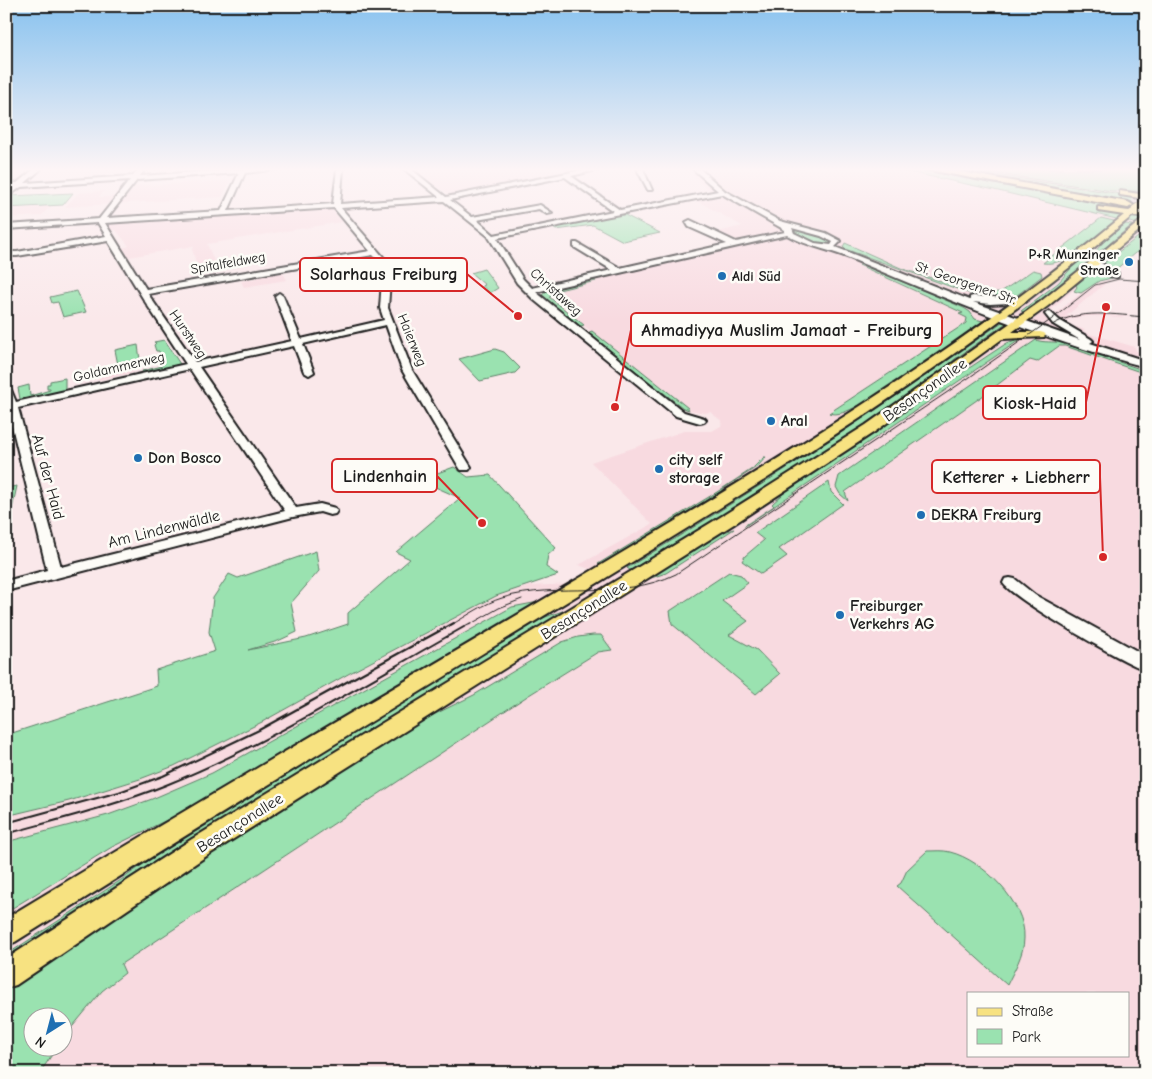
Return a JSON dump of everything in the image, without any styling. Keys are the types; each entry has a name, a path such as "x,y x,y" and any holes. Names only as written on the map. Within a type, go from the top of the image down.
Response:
{"main road":[{"name":"Besançonallee","path":"6,933 222,800 733,494 889,395 988,321 1005,314 1129,219"},
{"name":"Besançonallee","path":"6,975 200,847 744,510 870,428 1022,320 1046,309 1135,231 1136,219"},
{"path":"1135,231 1146,227"},
{"path":"1009,300 1027,297"},
{"path":"1000,336 1040,335"}],"street":[{"path":"6,227 130,219"},
{"name":"Haierweg","path":"348,219 387,266 384,308 407,370 465,467"},
{"name":"Christaweg","path":"473,219 493,237 520,281 529,291 680,414 700,420"},
{"path":"517,219 522,222"},
{"path":"493,237 581,219"},
{"name":"St. Georgener Str.","path":"771,219 814,245 825,246 1022,320"},
{"name":"St. Georgener Str.","path":"773,219 797,228 810,229 833,238 837,241 834,245 855,257"},
{"name":"Hurstweg","path":"101,221 143,292 293,513"},
{"path":"690,222 692,225 735,244"},
{"name":"St. Georgener Str.","path":"789,231 797,228"},
{"path":"529,291 789,231"},
{"path":"6,254 17,254 110,238"},
{"path":"577,245 619,271"},
{"path":"825,246 834,245"},
{"path":"1087,251 1091,260 1115,275"},
{"name":"Spitalfeldweg","path":"143,292 376,252"},
{"path":"279,296 309,372"},
{"path":"968,300 1009,300"},
{"path":"968,300 988,321"},
{"path":"1046,309 1056,322 1116,354"},
{"path":"1022,320 1093,343"},
{"path":"1022,320 1053,335 1092,349 1116,354 1146,364"},
{"name":"Goldammerweg","path":"9,406 389,322"},
{"path":"1040,335 1053,335"},
{"name":"Auf der Haid","path":"6,390 55,573"},
{"name":"Am Lindenwäldle","path":"6,586 150,551 293,513 320,508 330,511"},
{"path":"1010,583 1030,599 1146,664"}],"shaded area":[{"path":"180,219 340,219 342,222 207,244 215,263 197,266 192,249 194,248 193,246 129,257 122,248 129,246 116,230 109,230 106,225"},
{"path":"730,219 1118,219 1146,226 1146,231 1112,257 1113,271 1077,287 1051,310 1055,314 1092,284 1112,278 1066,316 1091,314 1134,317 1089,316 1073,318 1063,322 1072,328 1077,327 1085,330 1083,332 1135,347 1136,351 1146,354 1146,371 1062,343 1036,340 839,475 836,487 848,500 845,493 984,395 1030,360 1037,362 1059,346 1065,346 1146,374 1146,1073 40,1073 51,1056 72,1056 72,1027 102,991 125,973 121,964 529,695 598,652 611,650 601,635 413,725 175,853 156,856 6,955 6,912 414,662 212,773 152,799 108,815 6,842 6,816 69,801 140,779 174,766 496,596 529,586 573,584 594,571 579,565 652,524 591,462 684,431 712,431 721,426 722,421 710,412 689,410 548,297 557,294 554,291 596,281 588,277 727,243 710,234 742,226","holes":["854,246 868,255 917,274 979,293 1001,292 1013,297 1004,294 998,297 983,296 950,287 845,249","1087,256 1090,263 1022,311 1058,283","861,264 964,308 975,319 888,390 871,396 849,410 829,413 966,323 967,318 964,313","1001,322 930,381 831,447 628,568 720,512 746,492 900,393","1023,338 746,526 745,526 774,506 772,504 794,484","763,462 723,489 706,505 599,564","829,483 831,492 843,505 778,549 787,555 745,556 764,540 756,533"]},
{"path":"272,272 274,274 283,273 287,280 244,287 241,281 257,278 256,274"},
{"path":"132,362 135,372 99,380 97,370"}],"green space":[{"path":"593,219 633,219 660,233 623,241 593,225 556,230 551,227"},
{"path":"1099,219 1118,222 1072,255 1052,263 1043,263"},
{"path":"1118,219 1146,219 1146,226"},
{"path":"1126,224 1132,225 1110,243 1105,251 1094,260 1092,255 1108,237"},
{"path":"798,229 809,230 832,243 822,244 801,238 792,232"},
{"path":"1146,231 1146,251 1135,253 1114,271 1120,274 1101,265"},
{"path":"845,243 903,269 979,293 1001,292 1033,270 1041,272 1042,276 1016,296 1004,294 990,297 974,295 845,249 843,247"},
{"path":"1087,256 1091,263 1027,313 1021,311 1058,283 1075,264"},
{"path":"859,265 863,265 964,308 975,319 983,321 888,390 843,413 829,413 966,323 967,318 959,314 963,313"},
{"path":"484,269 498,288 490,293 482,286 485,285 471,273"},
{"path":"1096,269 1101,270 1112,278 1099,281 1081,293 1074,291 1077,287 1076,285"},
{"path":"596,281 555,291 558,295 549,297 584,325 578,327 542,295 548,290"},
{"path":"77,291 86,312 63,317 58,302 52,303 50,297"},
{"path":"1002,322 1006,323 955,359 930,381 831,447 634,573 627,568 817,449"},
{"path":"592,331 689,410 683,408 587,333"},
{"path":"1024,337 745,526 744,526 774,506 772,504 794,484 1007,343"},
{"path":"164,340 180,364 144,374 142,371 162,366 161,363 159,364 157,357 160,357 159,351 156,351 154,345 156,343 154,342"},
{"path":"1036,340 1062,343 1146,371 1146,374 1065,346 1059,346 1037,362 1030,360 984,395 845,492 848,501 840,494 836,487 839,476"},
{"path":"138,345 140,360 118,365 115,350"},
{"path":"495,349 504,352 520,368 515,373 480,381 459,359"},
{"path":"65,378 65,392 27,400 20,399 18,388 29,385 30,396 50,390 50,388 47,388 47,384 50,384 50,381"},
{"path":"766,457 758,466 723,489 706,505 604,566 598,564 717,492 752,469"},
{"path":"454,467 468,477 490,475 556,548 548,555 546,567 558,575 496,596 262,722 174,766 140,779 69,801 6,816 6,735 157,686 156,670 215,651 209,632 213,598 229,574 238,578 316,551 319,571 291,603 297,632 278,641 248,650 306,638 348,624 348,613 410,559 396,552 460,498 433,486 432,475"},
{"path":"829,482 831,492 843,504 779,549 787,556 761,574 742,561 745,556 764,540 755,533"},
{"path":"17,486 9,523 6,524 6,488"},
{"path":"734,529 666,573 648,579 720,533"},
{"path":"729,572 741,575 748,583 722,601 748,621 729,635 757,650 780,674 756,694 672,624 670,611"},
{"path":"544,601 195,806 112,847 6,912 6,842 108,815 152,799 212,773 512,607"},
{"path":"571,608 573,609 6,961 6,955 121,880 220,810 537,620"},
{"path":"601,635 612,650 598,652 529,695 121,964 125,973 102,991 72,1027 72,1006 22,1006 22,1056 51,1056 40,1073 6,1073 6,985 388,740 413,725 474,695 562,642 578,637"},
{"path":"927,851 947,851 976,864 1000,885 1018,911 1023,925 1024,944 1007,985 897,886 901,883 907,870"}],"tram line":[{"path":"451,625 496,600 524,593 634,587 676,574 967,379 1052,319 1095,285 1119,279 1146,281"},
{"path":"1052,325 1074,316 1086,314 1146,317"},
{"path":"469,625 499,608 522,599"},
{"path":"6,823 119,792 163,776 259,730 454,623"},
{"path":"6,834 127,799 206,768 283,730 471,623"}],"place":[{"name":"P+R Munzinger Straße","path":"1129,262"},
{"name":"Aldi Süd","path":"722,276"},
{"name":"Kiosk-Haid","path":"1106,307"},
{"name":"Solarhaus Freiburg","path":"518,316"},
{"name":"Ahmadiyya Muslim Jamaat - Freiburg","path":"615,407"},
{"name":"Aral","path":"771,421"},
{"name":"Don Bosco","path":"138,458"},
{"name":"city self storage","path":"659,469"},
{"name":"DEKRA Freiburg","path":"921,515"},
{"name":"Lindenhain","path":"482,523"},
{"name":"Ketterer + Liebherr","path":"1103,557"},
{"name":"Freiburger Verkehrs AG","path":"840,615"}]}
